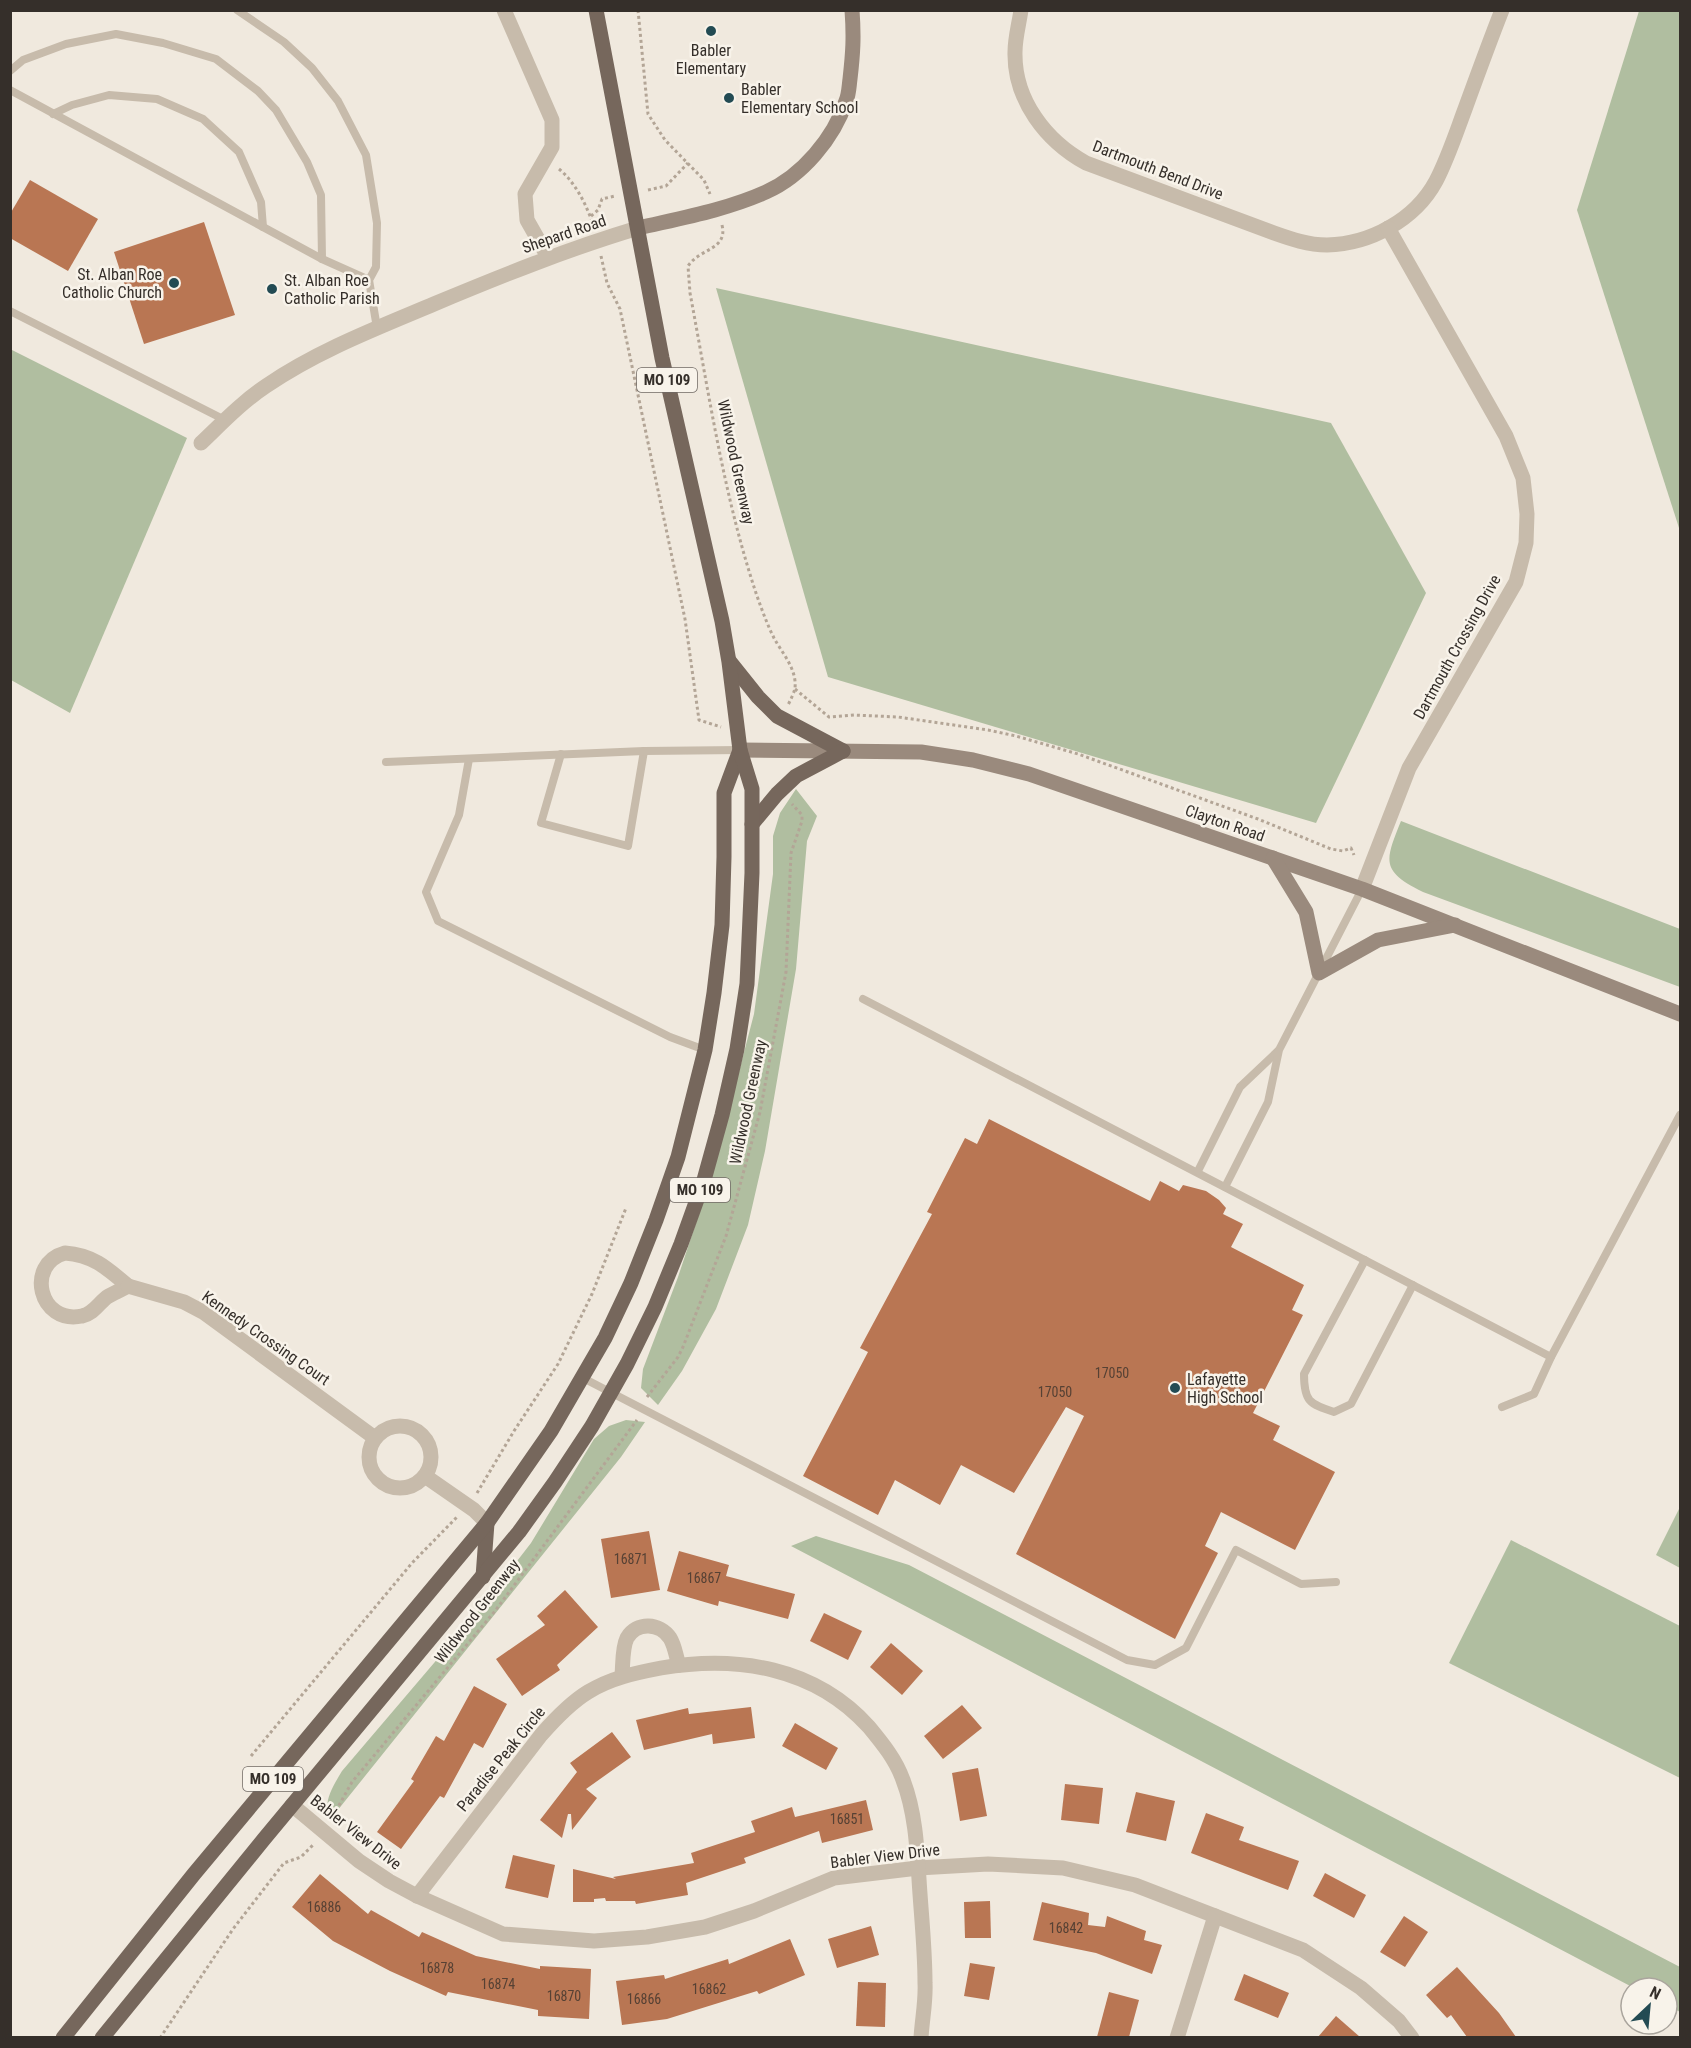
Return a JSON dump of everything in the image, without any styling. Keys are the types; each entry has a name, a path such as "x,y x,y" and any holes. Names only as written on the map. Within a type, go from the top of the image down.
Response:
{"main road":[{"name":"MO 109","path":"102,2037 483,1577 555,1482 611,1394 655,1307 704,1180 722,1114 737,1049 747,984 752,789 740,750 722,621 662,358 596,10"},
{"name":"Shepard Road","path":"638,228 716,210 767,192 794,175 816,152 834,128 847,100 855,41 852,10"},
{"path":"729,662 777,716 843,751"},
{"name":"MO 109","path":"63,2037 214,1849 487,1523 551,1431 583,1378 631,1283 656,1220 678,1156 705,1050 722,925 724,793 740,750"},
{"name":"Clayton Road","path":"740,750 921,752 973,760 1020,772 1362,889 1680,1014"},
{"path":"752,824 777,794 796,776 843,751"},
{"path":"1274,858 1306,912 1318,974 1378,939 1455,925"},
{"path":"483,1577 487,1523"}],"street":[{"path":"504,10 552,120 552,147 525,194 527,220 548,257"},
{"name":"Dartmouth Bend Drive","path":"1021,10 1015,51 1021,89 1033,115 1045,131 1070,154 1086,163 1265,230 1302,242 1326,245 1350,243 1388,228 1407,216 1423,200 1436,181 1502,10"},
{"name":"Shepard Road","path":"201,443 266,386 296,368 377,328 548,257 638,228"},
{"name":"Dartmouth Crossing Drive","path":"1362,889 1409,768 1516,582 1526,543 1527,514 1523,478 1506,436 1388,228"},
{"name":"Kennedy Crossing Court","path":"128,1286 106,1298 84,1316 72,1317 63,1316 46,1303 41,1285 42,1275 50,1260 57,1255 80,1254 101,1263 128,1286 184,1302 203,1312 375,1438"},
{"path":"393,1426 408,1427 421,1434 431,1454 429,1469 425,1476 408,1488 394,1488 381,1482 369,1465 369,1451 375,1438 393,1426"},
{"path":"425,1476 474,1510 487,1523"},
{"path":"622,1675 626,1640 634,1630 642,1626 656,1627 669,1636 679,1665"},
{"name":"Paradise Peak Circle","path":"417,1896 541,1735 554,1720 587,1692 622,1675 679,1665 718,1662 761,1666 798,1677 831,1694 860,1718 887,1748 903,1781 913,1819 918,1868 925,1985 921,2037"},
{"name":"Babler View Drive","path":"292,1805 359,1861 389,1881 503,1934 594,1941 647,1937 705,1927 754,1911 834,1878 918,1868 988,1864 1063,1868 1135,1885 1303,1950 1361,1988 1399,2021 1412,2037"},
{"path":"1177,2037 1215,1916"}],"lane":[{"path":"237,10 284,42 312,68 338,101 366,155 378,223 376,267 369,280 377,328"},
{"path":"10,70 23,60 66,44 116,34 163,43 216,59 258,91 276,110 307,162 321,195 321,259"},
{"path":"10,90 321,259 369,280"},
{"path":"53,114 72,105 109,96 157,99 203,119 239,153 261,202 263,227"},
{"path":"10,311 225,420"},
{"path":"386,762 644,751 740,750"},
{"path":"561,754 541,823 628,846 644,751"},
{"path":"469,759 459,815 426,892 438,921 670,1037 705,1050"},
{"path":"1225,1187 1268,1102 1279,1050 1362,889"},
{"path":"863,999 1551,1357"},
{"path":"1198,1172 1240,1087 1279,1050"},
{"path":"1502,1407 1534,1394 1551,1357 1680,1115"},
{"path":"1365,1260 1304,1374 1304,1392 1314,1406 1334,1412 1351,1404 1413,1285"},
{"path":"583,1378 1126,1660 1155,1665 1186,1648 1236,1551 1300,1584 1336,1582"}],"path":[{"path":"638,10 648,114 664,140 704,180 710,195"},
{"path":"545,159 562,172 573,185 591,216 594,228"},
{"path":"659,188 666,186 688,163"},
{"path":"591,216 598,210 602,200 609,197"},
{"name":"Wildwood Greenway","path":"722,226 724,234 720,243 698,255 688,266 690,292 724,471 747,564 764,614 790,666 795,689"},
{"path":"602,261 607,283 621,309 685,619 699,720"},
{"path":"786,711 795,689 829,717 854,715 917,719 988,730 1046,744 1258,819 1331,849 1343,851 1351,848 1354,855"},
{"name":"Wildwood Greenway","path":"647,1396 678,1357 691,1327 726,1236 760,1112 786,972 791,854 802,821 802,815 787,798"},
{"name":"Wildwood Greenway","path":"333,1815 352,1782 495,1611 637,1419"},
{"path":"160,2037 232,1929 284,1863 301,1857 314,1846"}],"green space":[{"path":"1639,11 1680,11 1680,531 1577,210"},
{"path":"716,288 1331,423 1426,593 1316,823 828,677"},
{"path":"10,349 187,438 70,713 11,680"},
{"path":"796,789 817,816 807,841 796,969 765,1151 748,1225 716,1309 682,1371 658,1405 641,1388 643,1369 678,1277 712,1175 754,1014 773,874 773,836 780,813"},
{"path":"1401,821 1680,929 1680,987 1409,885 1399,878 1390,864 1392,846"},
{"path":"626,1420 645,1422 621,1457 329,1821 328,1801 342,1771 480,1609 531,1543 594,1439 609,1426"},
{"path":"1680,1507 1680,1568 1656,1555"},
{"path":"816,1536 909,1565 1680,1967 1680,2012 1679,1976 1619,1976 1619,1980 791,1546"},
{"path":"1511,1540 1680,1626 1680,1778 1449,1663"}],"building":[{"path":"30,180 98,219 68,271 10,238 10,214"},
{"name":"St. Alban Roe Catholic Church","path":"204,222 235,315 144,344 114,252"},
{"name":"Lafayette High School","path":"989,1119 1150,1201 1160,1181 1179,1191 1183,1185 1206,1191 1226,1208 1223,1214 1243,1224 1231,1247 1304,1285 1292,1310 1303,1315 1253,1413 1280,1426 1273,1440 1335,1472 1295,1550 1221,1512 1205,1546 1218,1553 1175,1639 1016,1554 1084,1416 1066,1407 1014,1493 961,1465 940,1505 895,1480 878,1515 803,1476 868,1352 860,1348 932,1214 927,1212 965,1138 977,1144"},
{"path":"649,1531 660,1590 611,1598 601,1539"},
{"path":"679,1551 729,1565 726,1576 795,1594 788,1619 719,1601 718,1606 667,1591"},
{"path":"565,1590 598,1627 557,1665 560,1670 522,1696 496,1659 545,1625 537,1616"},
{"path":"824,1613 862,1631 848,1660 810,1641"},
{"path":"891,1643 923,1671 902,1695 870,1667"},
{"path":"474,1686 507,1704 483,1748 474,1743 444,1798 440,1796 401,1849 377,1832 414,1781 411,1779 436,1736 444,1741"},
{"path":"962,1705 982,1728 943,1759 924,1736"},
{"path":"751,1707 755,1738 713,1744 712,1734 644,1750 636,1720 688,1708 689,1714"},
{"path":"795,1723 838,1748 826,1770 782,1746"},
{"path":"612,1732 631,1757 586,1789 597,1798 572,1830 571,1814 568,1814 562,1838 540,1820 577,1772 570,1763"},
{"path":"978,1768 987,1816 960,1821 952,1773"},
{"path":"1065,1784 1103,1788 1099,1824 1061,1820"},
{"path":"1136,1792 1175,1801 1166,1841 1126,1832"},
{"path":"866,1800 873,1830 822,1843 819,1831 744,1858 746,1863 686,1883 688,1895 636,1904 635,1901 606,1901 605,1898 594,1899 594,1902 573,1902 573,1869 616,1879 613,1877 694,1863 691,1853 755,1832 751,1821 792,1807 795,1817"},
{"path":"1206,1813 1244,1827 1239,1840 1299,1861 1288,1890 1191,1853"},
{"path":"513,1855 555,1865 548,1898 505,1888"},
{"path":"1325,1873 1366,1895 1354,1918 1313,1896"},
{"path":"320,1874 368,1914 371,1910 419,1937 422,1932 476,1956 540,1969 540,1966 591,1969 589,2019 538,2016 538,2010 448,1992 446,1996 390,1971 333,1941 292,1907"},
{"path":"990,1901 991,1938 965,1938 964,1902"},
{"path":"1042,1902 1089,1913 1088,1925 1105,1927 1107,1916 1146,1931 1144,1940 1162,1945 1152,1974 1096,1953 1033,1940"},
{"path":"1404,1916 1428,1932 1405,1967 1380,1952"},
{"path":"871,1926 879,1955 837,1968 828,1939"},
{"path":"790,1939 805,1975 759,1994 757,1991 667,2019 622,2025 616,1981 664,1975 665,1979 728,1959 729,1964"},
{"path":"970,1963 995,1967 989,2000 964,1996"},
{"path":"1457,1967 1499,2013 1516,2037 1467,2037 1451,2015 1447,2018 1426,1995"},
{"path":"1244,1974 1289,1993 1278,2018 1234,2000"},
{"path":"858,1982 886,1983 885,2027 856,2026"},
{"path":"1109,1992 1139,2000 1129,2037 1097,2037"},
{"path":"1336,2016 1360,2037 1318,2037"}],"place":[{"name":"Babler Elementary","path":"711,31"},
{"name":"Babler Elementary School","path":"729,98"},
{"name":"St. Alban Roe Catholic Church","path":"174,283"},
{"name":"St. Alban Roe Catholic Parish","path":"272,289"},
{"name":"Lafayette High School","path":"1175,1388"}]}
